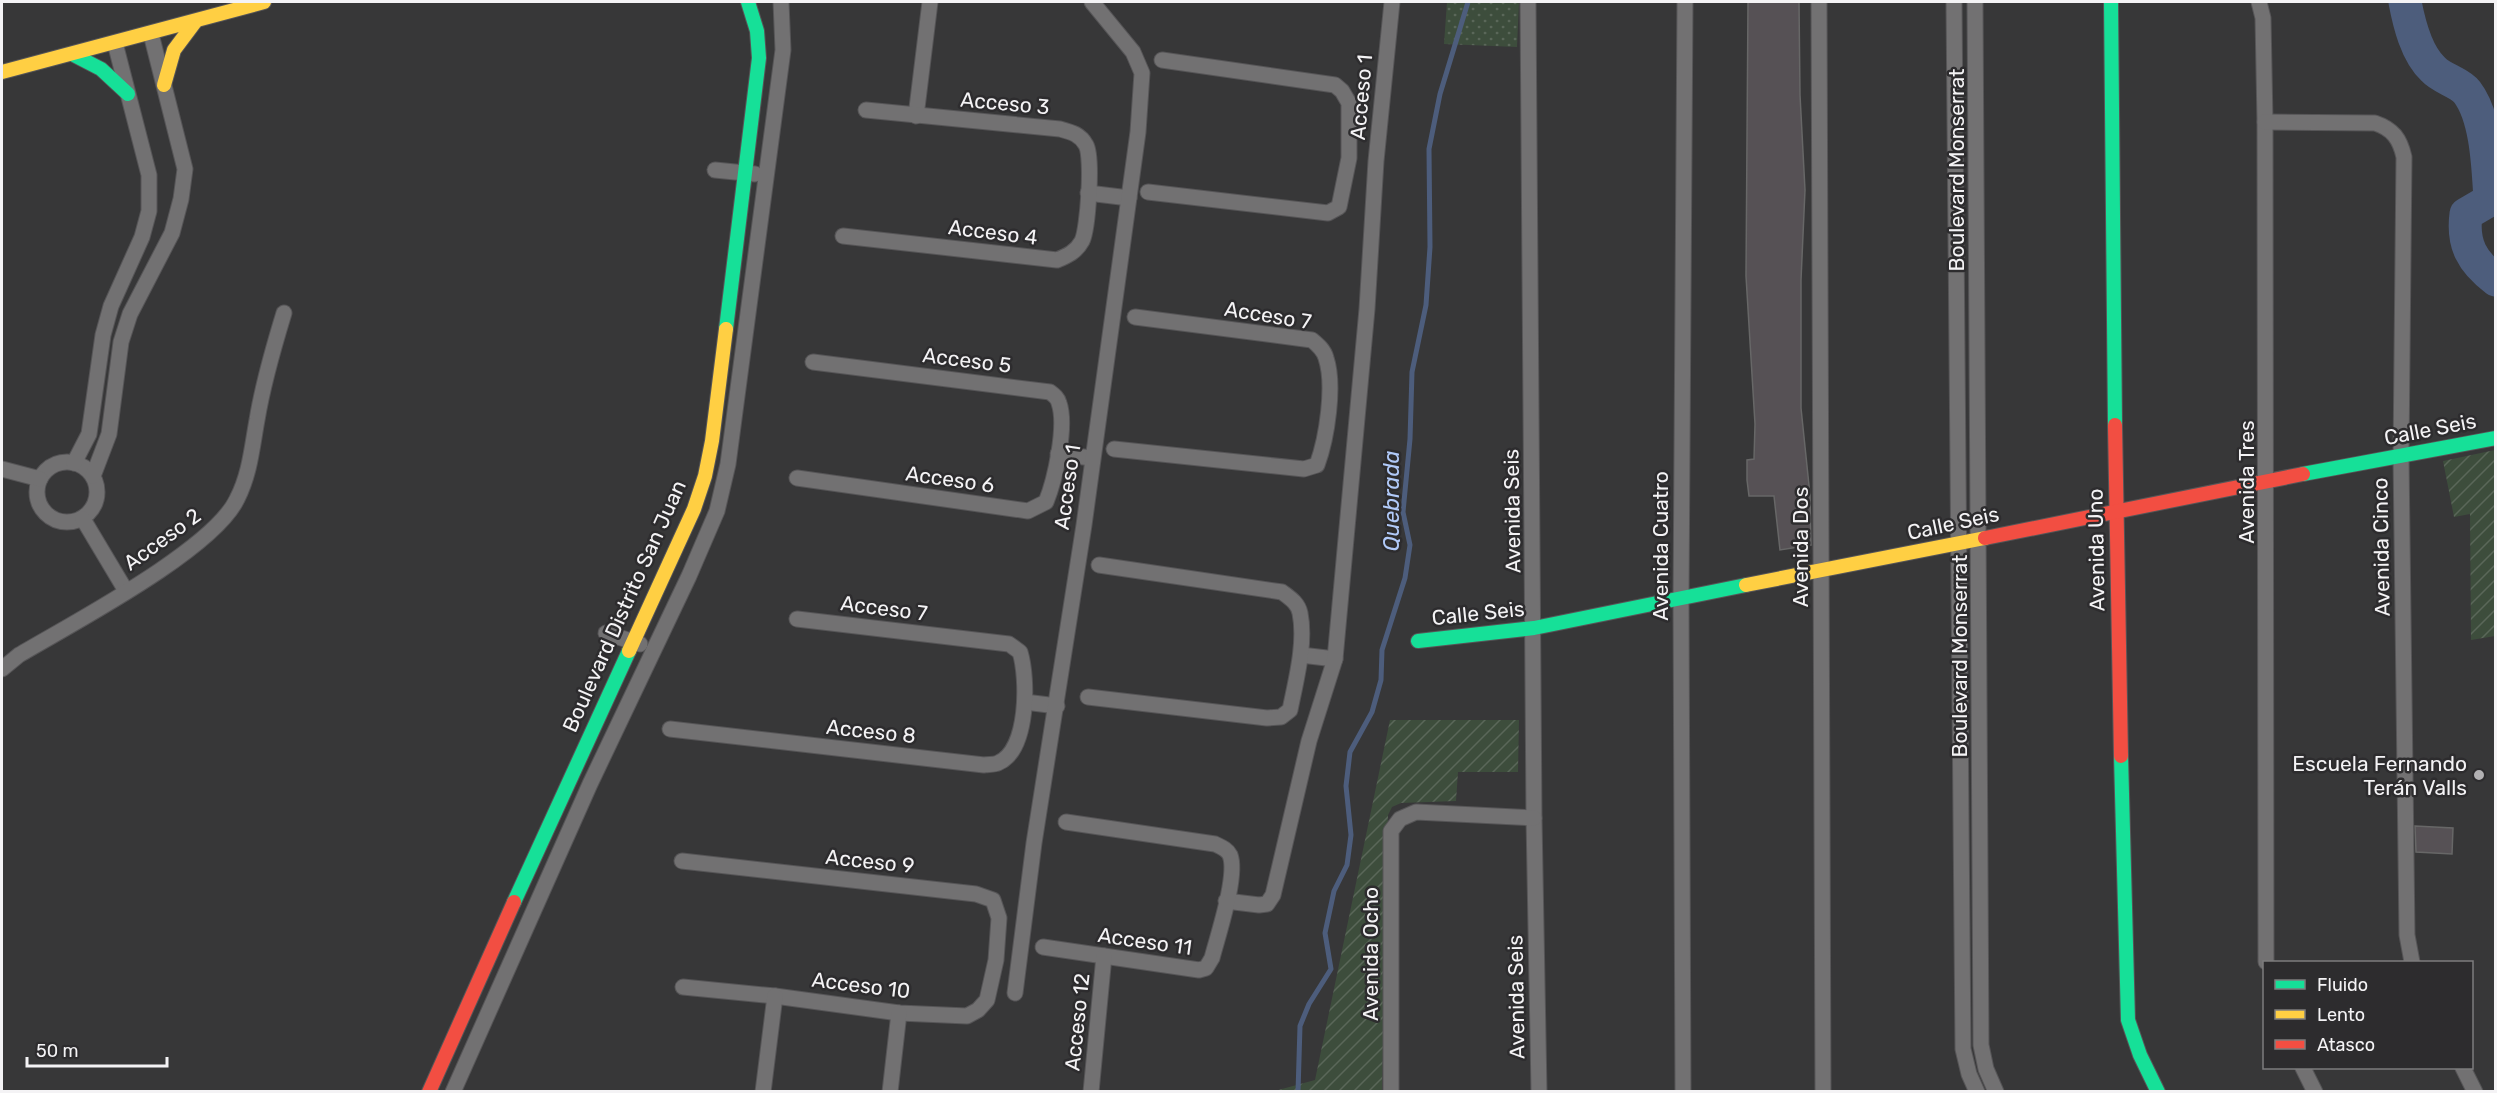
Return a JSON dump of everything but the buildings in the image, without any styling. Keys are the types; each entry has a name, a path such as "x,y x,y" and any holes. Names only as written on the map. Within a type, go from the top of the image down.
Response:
{"street":[{"path":"2,72 264,2"},
{"name":"Boulevard Distrito San Juan","path":"429,1092 632,641 694,509 705,476 712,441 759,58 757,31 748,2"},
{"name":"Boulevard Distrito San Juan","path":"453,1092 590,784 717,511 728,464 783,50 781,2"},
{"path":"916,116 930,2"},
{"name":"Acceso 1","path":"1015,993 1034,843 1057,706 1138,132 1142,73 1133,52 1092,2"},
{"name":"Acceso 1","path":"1226,901 1267,904 1273,895 1309,741 1335,659 1358,407 1376,161 1392,2"},
{"name":"Avenida Seis","path":"1528,2 1534,818 1539,1092"},
{"name":"Avenida Cuatro","path":"1683,1092 1681,600 1685,2"},
{"name":"Avenida Dos","path":"1819,2 1822,1092"},
{"name":"Boulevard Monserrat","path":"1954,2 1964,1049 1969,1074 1977,1092"},
{"name":"Boulevard Monserrat","path":"1975,2 1981,1045 1986,1069 1996,1092"},
{"name":"Avenida Uno","path":"2112,2 2116,512 2126,988 2128,1020 2140,1054 2158,1092"},
{"name":"Avenida Tres","path":"2259,2 2263,18 2265,122 2266,961"},
{"path":"164,85 174,51 195,22"},
{"path":"93,476 109,434 121,342 130,314 172,233 181,199 184,169 151,34"},
{"path":"74,463 88,434 103,335 111,306 142,237 149,211 149,175 115,43"},
{"path":"72,54 101,69 128,94"},
{"path":"1148,192 1328,213 1339,207 1349,158 1349,103 1342,91 1335,86 1162,60"},
{"name":"Acceso 3","path":"866,110 1060,129 1077,133 1087,146 1091,162 1088,193"},
{"name":"Avenida Cinco","path":"2265,122 2375,123 2385,126 2395,134 2401,144 2404,157 2401,456 2407,935 2412,961"},
{"path":"1349,158 1376,161"},
{"path":"716,170 766,175"},
{"path":"1088,193 1129,198"},
{"name":"Acceso 4","path":"843,236 1057,260 1071,255 1082,240 1088,193"},
{"name":"Acceso 2","path":"2,669 19,655 172,562 216,528 237,501 250,468 268,364 284,314"},
{"name":"Acceso 7","path":"1114,449 1304,469 1317,465 1322,451 1330,404 1327,359 1321,347 1312,340 1135,317"},
{"name":"Acceso 5","path":"813,362 1050,392 1059,400 1062,416 1058,454"},
{"path":"1330,404 1358,407"},
{"name":"Calle Seis","path":"1418,641 1534,628 2267,481 2496,438"},
{"path":"1058,454 1092,458"},
{"name":"Acceso 6","path":"797,478 1028,511 1046,502 1053,486 1058,454"},
{"path":"58,463 74,463 87,469 93,476 98,495 90,512 83,519 64,523 47,515 40,507 37,496 40,479 48,468 58,463"},
{"path":"2,469 40,479"},
{"path":"83,519 126,591"},
{"path":"1088,697 1267,718 1281,717 1290,710 1300,655 1300,612 1294,600 1282,592 1099,565"},
{"name":"Acceso 7","path":"797,619 1009,644 1020,652 1023,661 1025,702"},
{"path":"606,633 654,649"},
{"path":"1300,655 1335,659"},
{"path":"1025,702 1057,706"},
{"name":"Acceso 8","path":"670,729 984,765 998,763 1017,743 1025,702"},
{"name":"Avenida Ocho","path":"1391,1092 1391,831 1400,819 1416,812 1534,818"},
{"path":"1066,822 1215,844 1225,849 1230,855 1233,874 1226,901"},
{"name":"Acceso 9","path":"682,861 976,894 993,900 999,918 996,960"},
{"name":"Acceso 11","path":"1043,947 1199,970 1206,968 1212,958 1226,901"},
{"name":"Acceso 12","path":"1091,1092 1104,956"},
{"path":"996,960 1020,962"},
{"name":"Acceso 10","path":"683,987 775,996 899,1013 967,1016 978,1010 987,1000 996,960"},
{"path":"763,1092 775,996"},
{"path":"890,1092 899,1013"},
{"path":"2304,1069 2315,1092"},
{"path":"2464,1069 2475,1092"}],"green space":[{"path":"1447,2 1519,2 1517,47 1444,44"},
{"path":"2495,450 2495,636 2471,640 2470,514 2454,517 2443,461"},
{"path":"1390,720 1519,720 1518,772 1458,772 1456,801 1401,803 1392,807 1388,815 1382,1091 1271,1092 1315,1080"}],"waterway":[{"name":"Quebrada","path":"1298,1092 1300,1026 1309,1004 1331,969 1325,933 1334,891 1347,865 1351,835 1346,786 1350,752 1372,712 1381,680 1382,650 1405,578 1410,545 1403,512 1410,439 1412,372 1426,305 1430,247 1429,149 1440,94 1468,2"},
{"path":"2405,2 2411,28 2422,55 2437,72 2467,92 2479,115 2485,144 2490,200 2466,214 2465,225 2470,252 2496,280"}],"traffic: fast":[{"path":"726,329 759,58 757,31 748,2"},
{"path":"2111,2 2115,425"},
{"path":"72,54 101,69 128,94"},
{"path":"2303,474 2496,438"},
{"path":"1418,641 1534,628 1746,585"},
{"path":"514,902 629,651"},
{"path":"2121,756 2128,1020 2140,1055 2158,1092"}],"traffic: slow":[{"path":"2,72 264,2"},
{"path":"164,85 174,50 195,22"},
{"path":"629,651 694,509 705,476 712,441 726,329"},
{"path":"1746,585 1985,538"}],"traffic: jam":[{"path":"2115,425 2121,756"},
{"path":"1985,538 2303,474"},
{"path":"429,1092 514,902"}],"place":[{"name":"Escuela Fernando Terán Valls","path":"2479,775"}]}
